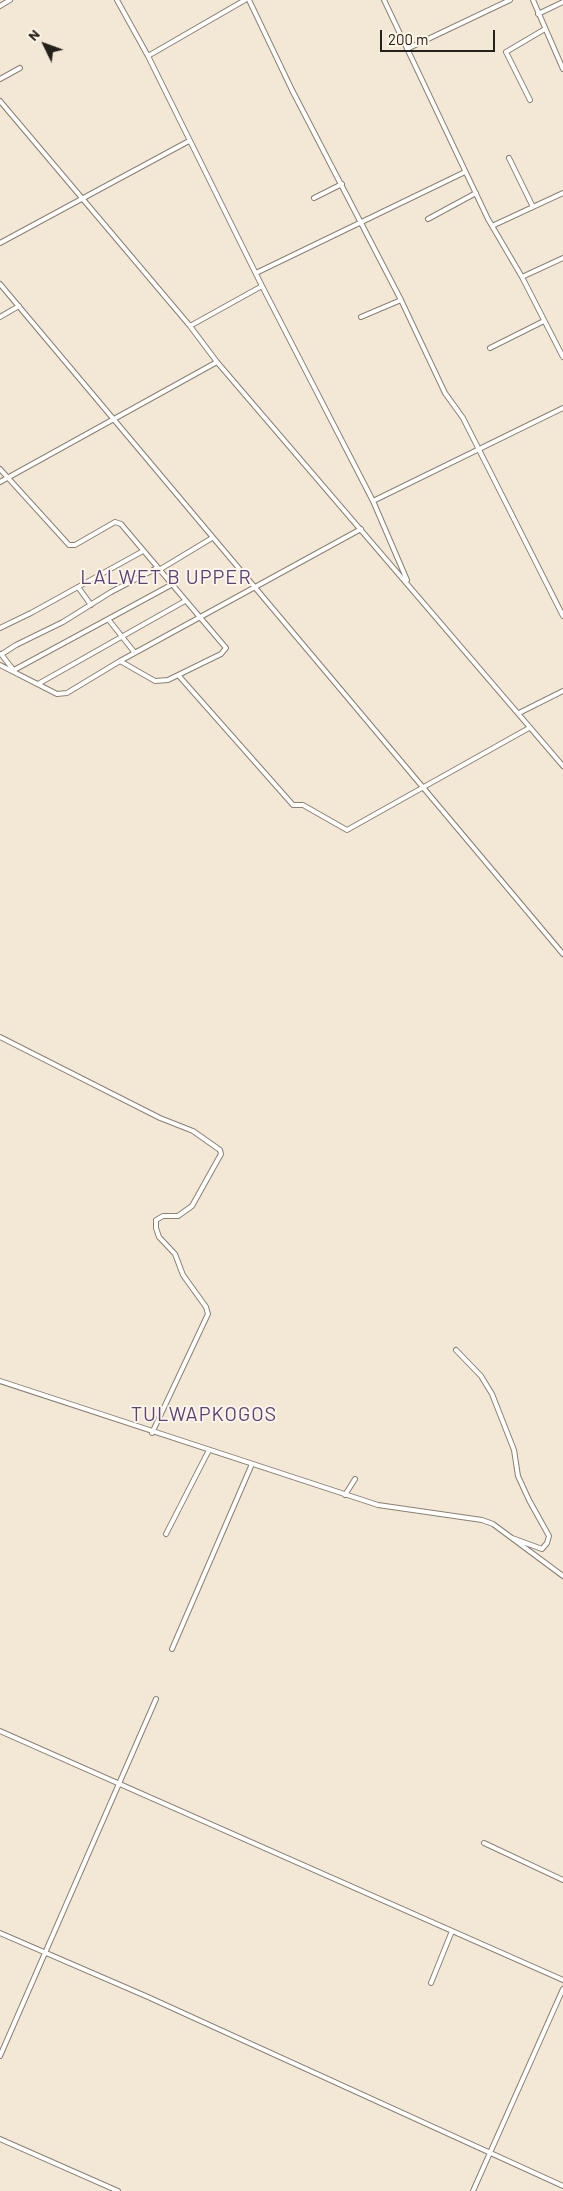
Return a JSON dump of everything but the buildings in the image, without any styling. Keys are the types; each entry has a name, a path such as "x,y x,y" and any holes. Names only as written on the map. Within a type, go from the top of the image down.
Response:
{"street":[{"path":"0,6 10,0"},
{"path":"117,0 148,56 262,286 373,501 407,582"},
{"path":"148,56 245,0"},
{"path":"249,0 276,58 402,300 445,393 463,418 563,616"},
{"path":"384,0 492,226 522,276 563,357"},
{"path":"407,49 510,0"},
{"path":"534,0 538,14 563,69"},
{"path":"538,14 563,2"},
{"path":"530,100 506,52 545,29"},
{"path":"0,79 20,68"},
{"path":"0,101 190,326 217,362 563,766"},
{"path":"0,244 189,141"},
{"path":"509,158 532,207"},
{"path":"256,273 466,172"},
{"path":"314,198 342,184"},
{"path":"492,226 563,192"},
{"path":"428,219 476,193"},
{"path":"522,276 563,258"},
{"path":"0,284 563,954"},
{"path":"190,326 262,286"},
{"path":"361,318 402,300"},
{"path":"0,316 19,306"},
{"path":"490,348 544,320"},
{"path":"0,482 217,362"},
{"path":"373,501 563,408"},
{"path":"0,469 68,545 75,545 117,522 124,527 226,650 179,676 168,680 155,681 120,661"},
{"path":"0,666 57,694 67,693 120,661 361,529"},
{"path":"15,672 1,653 212,538"},
{"path":"0,628 143,551"},
{"path":"15,672 171,585"},
{"path":"78,587 91,605"},
{"path":"38,684 185,601"},
{"path":"108,619 135,653"},
{"path":"179,676 293,805 303,805 342,828 352,829 530,728"},
{"path":"519,713 563,691"},
{"path":"0,1037 160,1118 193,1131 220,1150 220,1154 192,1206 178,1216 163,1216 156,1220 159,1237 175,1254 183,1275 206,1307 208,1314 152,1432"},
{"path":"456,1350 481,1376 492,1394 514,1450 518,1476 548,1536 548,1543 542,1549 511,1537"},
{"path":"0,1381 345,1495 398,1509 482,1520 493,1524 563,1576"},
{"path":"166,1534 209,1450"},
{"path":"172,1649 252,1464"},
{"path":"345,1495 355,1479"},
{"path":"0,2056 156,1699"},
{"path":"0,1731 563,1980"},
{"path":"484,1843 563,1880"},
{"path":"431,1983 452,1931"},
{"path":"0,1933 563,2186"},
{"path":"473,2191 563,1989"},
{"path":"0,2139 118,2191"}],"district":[{"name":"LALWET B UPPER","path":"166,577"},
{"name":"TULWAPKOGOS","path":"204,1414"}]}
